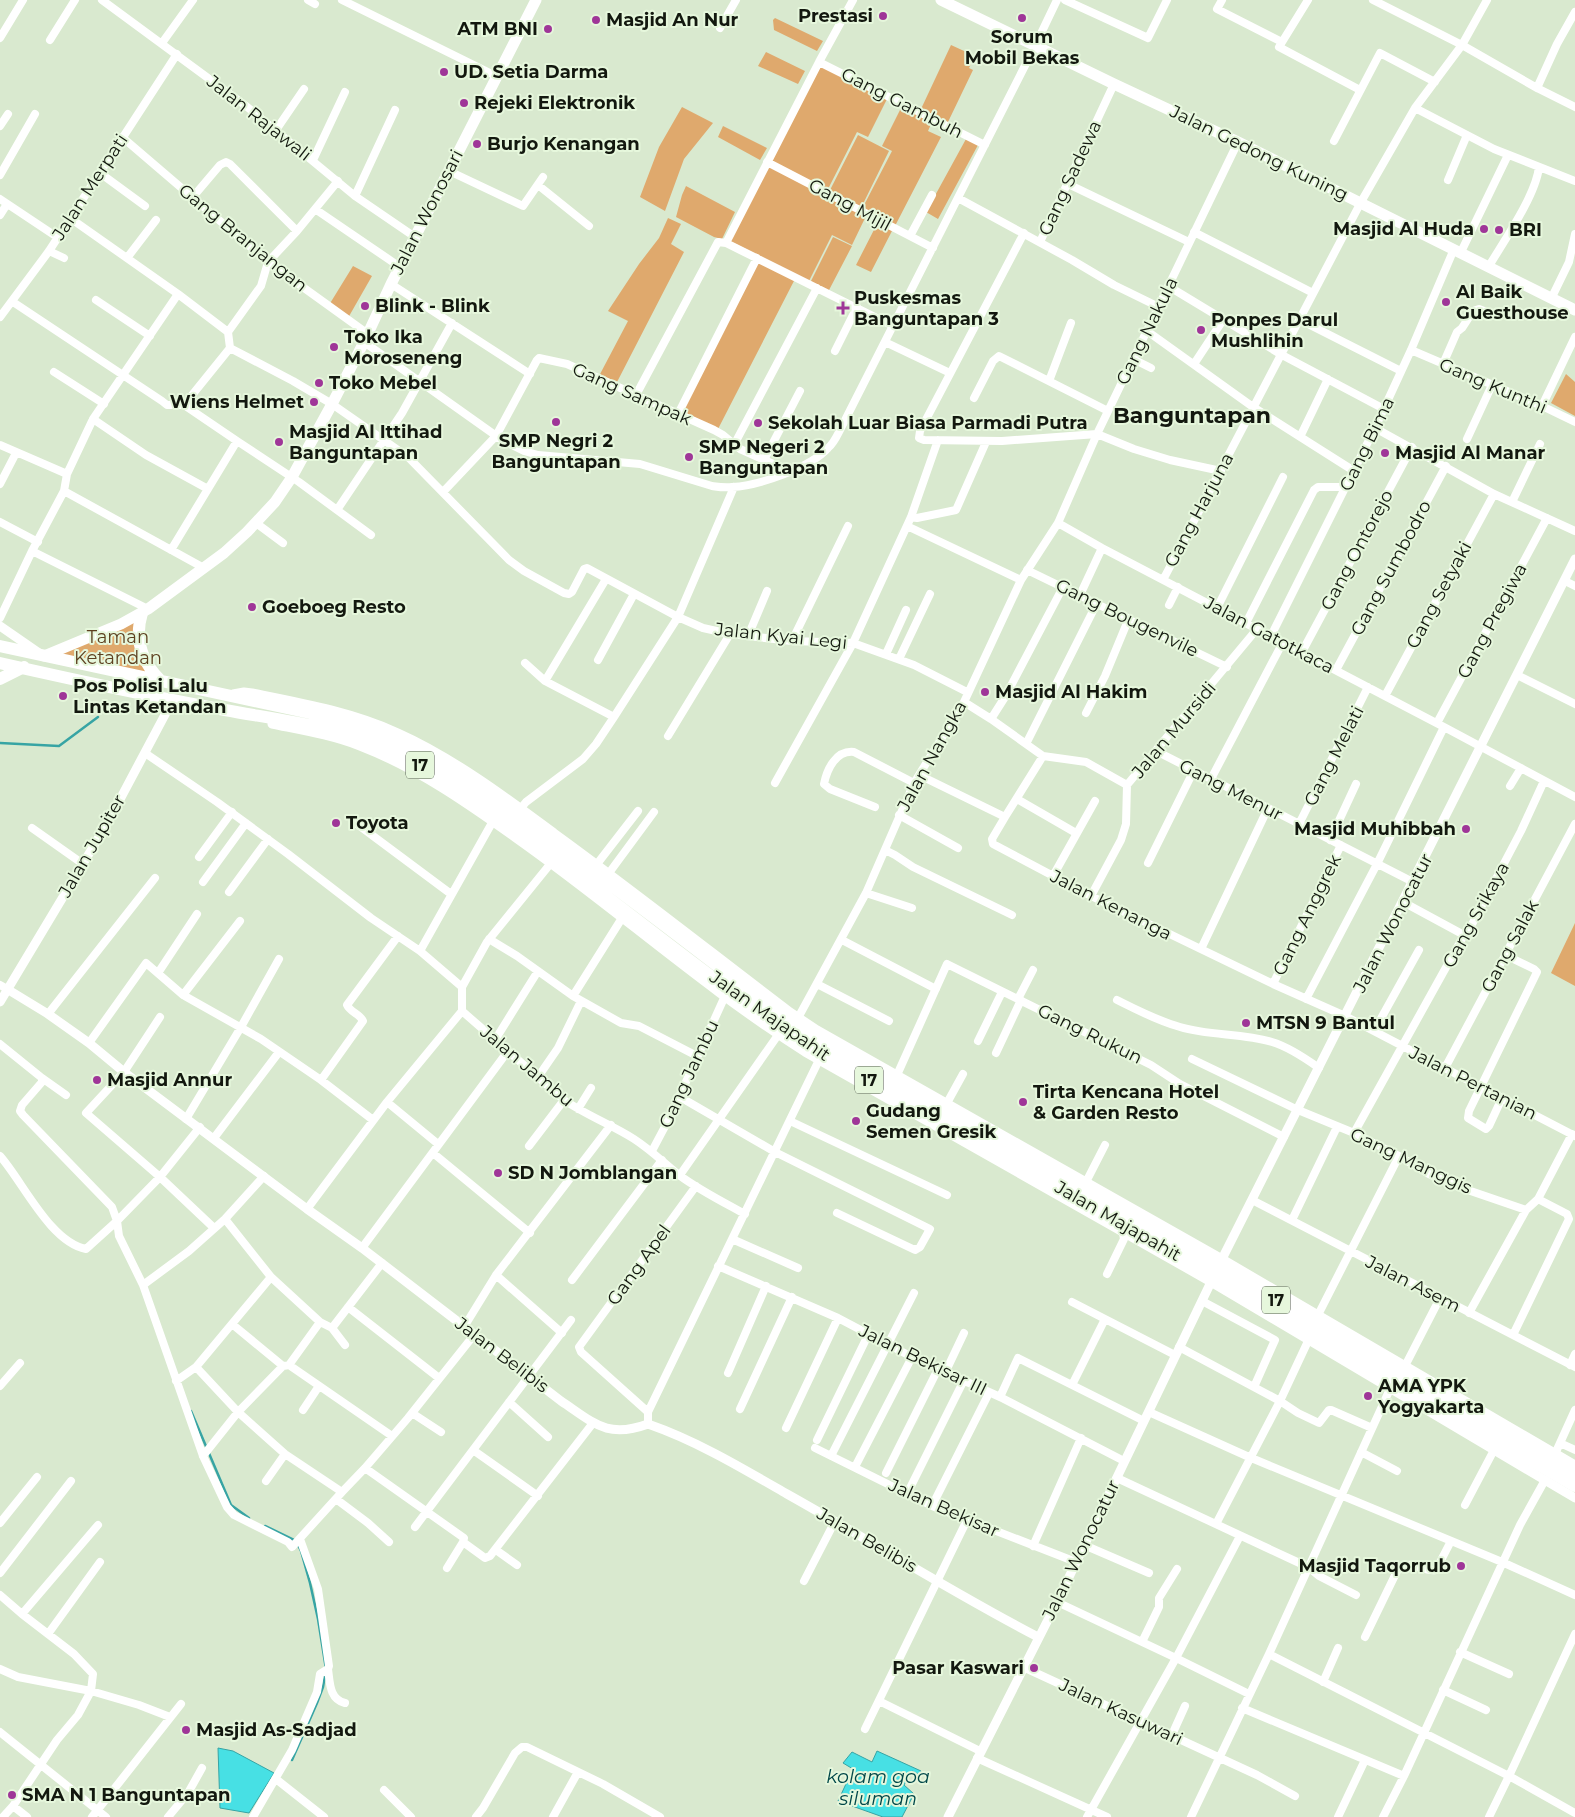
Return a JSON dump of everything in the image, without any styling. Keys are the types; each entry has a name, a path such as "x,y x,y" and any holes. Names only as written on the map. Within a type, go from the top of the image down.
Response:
{"highway":[{"path":"145,611 138,630 140,648 147,665 160,679"},
{"name":"Jalan Majapahit","path":"0,646 160,679 352,724 416,751 508,810 598,873 714,959 786,1018 814,1036 1003,1139 1077,1186 1094,1201 1385,1382 1575,1486"},
{"name":"Jalan Wonosari","path":"0,680 44,656"},
{"name":"Jalan Majapahit","path":"0,663 223,710 311,725 354,736 388,749 412,761 598,873 773,1022 809,1046 1077,1186"},
{"name":"Jalan Majapahit","path":"1094,1201 1575,1474"}],"main road":[{"name":"Jalan Wonosari","path":"44,656 121,624 145,611 224,553 275,502 292,477 332,404 536,0"},
{"name":"Jalan Gedong Kuning","path":"941,0 1361,202 1575,310"}],"street":[{"path":"0,38 23,0"},
{"path":"50,40 75,0"},
{"name":"Jalan Rajawali","path":"102,0 246,106 354,196 415,238"},
{"path":"162,43 193,0"},
{"path":"342,0 496,76"},
{"path":"720,28 736,0"},
{"path":"726,243 818,62 854,0"},
{"name":"Gang Branjangan","path":"122,137 268,262 420,382 496,436 524,451 538,455 640,464 712,486 734,487 791,472 814,460 832,444 1036,46 1057,0"},
{"path":"1065,0 1148,38 1167,0"},
{"path":"1222,0 1217,9 1282,42"},
{"path":"1308,0 1279,48 1360,90"},
{"path":"1373,0 1462,45 1537,88 1575,107"},
{"name":"Gang Harjuna","path":"1163,580 1361,202 1415,108 1462,45 1487,0"},
{"path":"1537,88 1557,44 1575,12"},
{"path":"1334,141 1381,52 1435,82"},
{"name":"Jalan Merpati","path":"0,317 49,251 176,54"},
{"name":"Gang Gambuh","path":"818,62 985,145"},
{"name":"Gang Sadewa","path":"958,198 1040,242 1114,84"},
{"path":"276,130 304,89"},
{"path":"313,160 345,92"},
{"path":"1415,108 1508,155 1575,181"},
{"path":"354,196 395,110"},
{"path":"0,126 8,114"},
{"path":"0,175 35,114"},
{"path":"1448,180 1467,135"},
{"name":"Gang Nakula","path":"1058,523 1097,434 1238,142"},
{"name":"Gang Bima","path":"1271,636 1375,428 1457,251 1508,155"},
{"path":"192,198 220,164 226,162 297,231"},
{"name":"Gang Mijil","path":"767,162 933,248"},
{"path":"1489,266 1517,220 1538,177 1539,167"},
{"path":"449,171 521,206 525,204 542,177"},
{"path":"100,173 145,206"},
{"path":"184,405 230,348 228,332 261,286 268,262 297,231 338,181"},
{"path":"1068,184 1189,242"},
{"path":"538,185 589,226"},
{"path":"910,236 932,195"},
{"path":"0,215 3,202 57,237"},
{"path":"315,209 400,267"},
{"path":"70,218 178,294 228,332"},
{"path":"127,258 156,220"},
{"path":"1194,232 1312,294"},
{"path":"1024,233 918,435 919,438 924,440 986,442 1097,434 1134,449 1170,460 1220,471"},
{"path":"1552,297 1569,262 1575,234"},
{"path":"636,394 718,242 726,243 893,326"},
{"path":"1040,242 1114,285 1158,307"},
{"path":"49,251 64,258"},
{"path":"678,414 757,258"},
{"path":"391,284 530,374"},
{"path":"1168,286 1222,320 1384,409"},
{"path":"734,445 817,288"},
{"path":"0,618 32,551 64,491 67,474 93,419 178,294"},
{"path":"96,300 150,336"},
{"path":"13,302 167,405 184,405 292,477 371,535"},
{"path":"835,351 857,308"},
{"path":"1443,364 1457,332 1462,328 1473,311 1479,309 1492,314"},
{"path":"1194,364 1222,320"},
{"path":"1300,320 1401,371"},
{"path":"337,510 402,413 452,323"},
{"path":"1049,381 1071,323"},
{"path":"1148,331 1253,407 1354,471"},
{"path":"1542,406 1575,337"},
{"path":"885,342 950,373"},
{"path":"230,348 332,404 412,461 443,492"},
{"name":"Gang Kunthi","path":"1411,350 1575,422"},
{"path":"974,398 993,361 999,356 1108,411"},
{"name":"Gang Sampak","path":"443,492 496,436 537,360 544,358 567,364 636,394 723,435 734,445 791,472"},
{"path":"1134,359 1151,368"},
{"path":"54,372 104,404"},
{"path":"1300,437 1328,379"},
{"path":"1467,439 1492,385"},
{"path":"764,460 800,391"},
{"path":"93,419 146,455 208,489"},
{"path":"1375,428 1494,494 1575,531"},
{"path":"775,783 853,643 911,517 938,440"},
{"path":"171,550 238,441"},
{"path":"911,517 917,518 956,510 986,442"},
{"path":"1512,502 1540,444"},
{"path":"0,445 67,474"},
{"name":"Gang Ontorejo","path":"1302,652 1412,447"},
{"path":"0,484 16,453"},
{"name":"Gang Sumbodro","path":"1336,670 1446,466"},
{"path":"1217,608 1283,477"},
{"path":"521,808 526,802 583,759 596,744 678,618 734,487"},
{"path":"1246,623 1314,490 1318,487 1346,487"},
{"path":"64,491 204,568"},
{"name":"Jalan Kyai Legi","path":"443,492 513,563 564,593 569,594 572,592 584,569 587,568 678,618 703,628 730,634 792,641 853,643 899,659 968,692"},
{"name":"Gang Setyaki","path":"1385,696 1494,494"},
{"name":"Gang Pregiwa","path":"1306,999 1377,864 1441,725 1547,518"},
{"path":"0,522 38,542"},
{"path":"256,523 283,543"},
{"name":"Jalan Gatotkaca","path":"1058,523 1102,548 1441,725 1575,798"},
{"name":"Jalan Nangka","path":"798,1018 866,893 914,783 964,702 1021,580 1058,523"},
{"path":"792,641 848,526"},
{"path":"907,526 1021,580"},
{"path":"1080,595 1102,548"},
{"path":"32,551 145,611"},
{"name":"Jalan Wonocatur","path":"1222,1259 1575,560"},
{"name":"Gang Bougenvile","path":"1027,570 1227,667"},
{"path":"545,681 606,579"},
{"path":"1565,580 1575,586"},
{"path":"991,719 1005,697 1063,587"},
{"path":"1169,605 1178,587"},
{"path":"748,636 767,591"},
{"path":"598,660 634,594"},
{"path":"899,659 930,594"},
{"path":"1026,744 1097,603"},
{"path":"886,654 906,610"},
{"path":"1086,713 1105,676 1129,618"},
{"path":"0,626 44,656"},
{"name":"Jalan Mursidi","path":"1090,896 1121,840 1126,824 1127,785 1257,629"},
{"path":"668,736 730,634"},
{"path":"1211,780 1283,642"},
{"path":"525,663 545,681 614,716"},
{"path":"1517,675 1575,704"},
{"name":"Gang Melati","path":"1299,824 1368,687"},
{"path":"231,695 244,692 348,714 422,744 521,808 598,873"},
{"name":"Jalan Jupiter","path":"0,1002 3,987 83,864 145,753 168,709 170,699"},
{"path":"964,702 1043,756 1086,762 1127,785"},
{"path":"223,710 256,721 295,729 361,747 409,768 493,821 778,1035 1385,1382 1575,1498"},
{"path":"875,807 830,789 824,784 828,768 839,755 854,752 914,783"},
{"name":"Gang Menur","path":"1156,752 1414,882"},
{"path":"145,753 268,838 359,909 420,951 462,987"},
{"path":"919,775 1005,817 1043,756"},
{"path":"1510,786 1521,768"},
{"path":"1148,863 1194,770"},
{"name":"Gang Srikaya","path":"1354,1133 1464,935 1468,932 1544,781"},
{"path":"1330,840 1356,784"},
{"path":"1017,799 1076,833"},
{"path":"1053,876 1095,801"},
{"path":"1201,949 1268,808"},
{"path":"598,873 638,811"},
{"path":"198,857 232,812"},
{"path":"598,873 654,812"},
{"path":"899,815 958,848"},
{"name":"Jalan Kenanga","path":"1005,817 992,839 993,844 1090,896 1273,984 1345,1016"},
{"path":"420,951 493,821"},
{"path":"203,882 246,822"},
{"path":"357,824 451,894"},
{"name":"Gang Salak","path":"1445,1068 1575,824"},
{"path":"32,828 83,864"},
{"path":"229,892 268,838"},
{"name":"Gang Anggrek","path":"1273,984 1341,846"},
{"path":"885,850 895,854 920,871 1012,915"},
{"path":"307,1209 387,1102 462,1011 462,987 489,939 551,863"},
{"path":"48,1014 155,878"},
{"path":"866,893 912,908"},
{"path":"1403,902 1464,935"},
{"path":"158,973 197,914"},
{"path":"573,996 622,918"},
{"path":"183,995 240,921"},
{"path":"321,1080 363,1021 347,1005 398,936"},
{"path":"489,939 573,996 622,1024 639,1026 698,1056"},
{"path":"842,940 936,989 897,1075"},
{"path":"1374,1031 1419,950"},
{"path":"1502,1098 1486,1129 1468,1118 1469,1111 1480,1087 1537,974 1534,969 1505,955"},
{"path":"186,1118 241,1028 279,959"},
{"path":"714,959 798,1018 947,1103 1003,1139"},
{"path":"88,1043 146,963 183,995 279,1052 321,1080 373,1120"},
{"name":"Gang Rukun","path":"936,989 947,964 1151,1065 1180,1084 1284,1138"},
{"path":"996,1053 1033,970"},
{"path":"495,1040 538,971"},
{"path":"817,984 889,1021"},
{"name":"Jalan Belibis","path":"3,987 48,1014 88,1043 307,1209 382,1263 560,1400 593,1422 604,1428 618,1431 648,1424 669,1431 706,1449 937,1580 982,1608 1038,1637"},
{"path":"978,1041 1002,992"},
{"name":"Gang Jambu","path":"652,1151 680,1097 725,996"},
{"path":"1116,1000 1148,1016 1179,1027 1205,1033 1274,1042 1319,1068"},
{"path":"538,1077 558,1048 581,1001"},
{"name":"Jalan Jambu","path":"462,1011 564,1100 611,1125 652,1151 696,1186 745,1214"},
{"name":"Jalan Pertanian","path":"1345,1016 1573,1135"},
{"path":"160,1017 124,1072 86,1113 160,1177 214,1228"},
{"path":"680,1175 778,1035"},
{"path":"0,1044 66,1095"},
{"path":"362,1248 508,1051"},
{"path":"214,1138 279,1052"},
{"name":"Gang Manggis","path":"1192,1059 1298,1110 1354,1133 1429,1174 1456,1186 1526,1210"},
{"path":"648,1424 648,1412 819,1060"},
{"path":"947,1103 962,1074"},
{"path":"42,1078 42,1082 22,1105 20,1111 112,1207 120,1236 143,1285 203,1456 230,1511 288,1542 292,1547 365,1468 474,1335"},
{"path":"578,1109 591,1088"},
{"path":"680,1097 775,1152 930,1229 920,1247 915,1250 837,1213"},
{"path":"529,1146 564,1100"},
{"path":"387,1102 438,1144"},
{"path":"790,1121 947,1195"},
{"path":"464,1327 496,1275 611,1125"},
{"path":"0,1156 13,1171 33,1204 54,1229 78,1247 86,1249 117,1221 160,1177 200,1127"},
{"path":"1292,1220 1337,1127"},
{"path":"1470,1313 1526,1210 1538,1199 1573,1135"},
{"path":"1105,1145 1077,1186 1222,1259 1575,1465"},
{"path":"433,1153 530,1233"},
{"path":"1318,1315 1352,1252 1399,1156"},
{"path":"572,1280 662,1160"},
{"path":"143,1285 189,1251 225,1219 264,1176"},
{"name":"Gang Apel","path":"648,1412 581,1352 580,1344 696,1186"},
{"path":"1513,1335 1569,1219 1568,1214 1538,1199"},
{"name":"Jalan Asem","path":"1252,1200 1572,1366"},
{"path":"225,1219 271,1277 320,1322 332,1328 345,1345"},
{"path":"1107,1274 1124,1239 1123,1233"},
{"path":"732,1239 798,1268"},
{"path":"332,1328 382,1263"},
{"name":"Jalan Bekisar III","path":"718,1266 838,1318 887,1342 912,1357 963,1382 1000,1397 1124,1461"},
{"path":"496,1275 562,1333"},
{"path":"176,1381 196,1367 271,1277"},
{"name":"Jalan Wonocatur","path":"948,1817 1057,1602 1211,1282"},
{"path":"728,1373 766,1286"},
{"path":"831,1456 887,1342 914,1293"},
{"path":"740,1409 792,1297"},
{"path":"1405,1366 1440,1298"},
{"path":"1202,1301 1275,1340 1254,1387"},
{"path":"1072,1302 1254,1387 1319,1423 1328,1410 1331,1410 1372,1428"},
{"path":"348,1307 439,1378"},
{"path":"786,1428 838,1318"},
{"path":"1072,1385 1105,1319"},
{"path":"415,1527 571,1320"},
{"path":"203,1456 238,1412 286,1365 320,1322"},
{"path":"232,1324 286,1365 392,1436"},
{"path":"886,1473 964,1332"},
{"path":"817,1440 869,1333"},
{"path":"1216,1524 1249,1457 1280,1401 1308,1339"},
{"path":"1572,1366 1575,1354"},
{"path":"856,1465 912,1357"},
{"path":"1000,1397 1018,1358 1144,1421"},
{"path":"0,1386 20,1364"},
{"path":"196,1367 238,1412 285,1454 342,1492"},
{"path":"907,1494 963,1382"},
{"path":"1191,1817 1269,1654 1372,1428 1385,1382"},
{"path":"303,1410 319,1386"},
{"path":"932,1506 989,1393"},
{"path":"509,1402 548,1437"},
{"path":"1555,1454 1575,1410"},
{"path":"1149,1412 1249,1457 1502,1562 1575,1595"},
{"path":"412,1413 441,1432"},
{"path":"365,1468 425,1512 462,1536 464,1542 485,1558 496,1550 593,1422"},
{"path":"1033,1546 1080,1438"},
{"path":"1560,1443 1575,1450"},
{"name":"Jalan Bekisar","path":"815,1448 932,1506 1076,1562"},
{"path":"473,1450 538,1496"},
{"path":"1465,1505 1494,1450"},
{"path":"1361,1452 1397,1471"},
{"path":"266,1482 285,1454"},
{"path":"0,1523 37,1477"},
{"path":"1117,1478 1308,1567 1319,1576 1356,1595"},
{"path":"1383,1817 1404,1776 1502,1562 1545,1480"},
{"path":"0,1573 71,1481"},
{"path":"336,1499 368,1523 389,1542"},
{"path":"865,1728 967,1520"},
{"path":"804,1581 835,1522"},
{"path":"22,1614 98,1525"},
{"path":"1089,1813 1176,1658 1240,1536"},
{"path":"1365,1638 1399,1567 1412,1564 1436,1570 1451,1541"},
{"path":"298,1542 318,1589 326,1670 330,1688 341,1702 346,1703"},
{"path":"447,1568 464,1542"},
{"path":"1084,1545 1149,1573"},
{"path":"496,1550 517,1565"},
{"path":"48,1634 100,1562"},
{"path":"1142,1642 1159,1607 1159,1598 1176,1569"},
{"path":"2,1600 74,1654 93,1674 91,1691 78,1715 40,1764 13,1806 3,1817"},
{"path":"1057,1602 1249,1694"},
{"path":"1488,1817 1575,1634"},
{"path":"1323,1682 1338,1648"},
{"path":"1460,1652 1509,1674"},
{"path":"1269,1654 1509,1776 1575,1813"},
{"name":"Jalan Kasuwari","path":"1023,1667 1171,1737 1257,1775 1295,1796"},
{"path":"0,1669 18,1677 91,1691 139,1705 170,1717"},
{"path":"253,1817 292,1750 317,1692 320,1674 326,1670"},
{"path":"1443,1690 1486,1710"},
{"path":"879,1701 1089,1813 1107,1817"},
{"path":"92,1817 181,1704"},
{"path":"1171,1737 1185,1706"},
{"path":"1242,1708 1404,1776"},
{"path":"0,1732 106,1817"},
{"path":"476,1817 515,1753 522,1747 527,1747 611,1788 660,1817"},
{"path":"1338,1817 1365,1760"},
{"path":"168,1817 188,1792 202,1768"},
{"path":"553,1817 578,1772"},
{"path":"276,1779 324,1817"},
{"path":"384,1790 411,1817"},
{"path":"13,1806 27,1817"}],"green space":[{"path":"775,18 823,41 817,51 774,30 773,20"},
{"path":"951,45 975,56 969,68 973,70 948,122 921,109"},
{"path":"766,52 805,71 798,84 758,66"},
{"path":"820,65 887,99 868,137 857,132 827,191 770,161"},
{"path":"902,106 932,122 928,131 941,137 895,226 862,209 892,151 882,146"},
{"path":"682,107 713,123 684,159 665,211 640,197 659,147"},
{"path":"723,126 767,148 760,160 718,137"},
{"path":"858,135 889,151 861,208 829,192"},
{"path":"966,139 978,145 938,219 926,212"},
{"path":"768,166 866,216 852,245 832,235 809,281 730,241"},
{"path":"686,186 735,212 722,239 714,237 676,217"},
{"path":"668,218 681,224 671,244 684,252 616,384 599,376 628,321 608,311 639,264 659,238"},
{"path":"878,222 893,229 871,272 856,265"},
{"path":"833,237 852,246 828,292 810,283"},
{"path":"757,260 795,279 718,429 680,410"},
{"path":"353,266 372,276 348,318 329,305"},
{"path":"1566,374 1575,382 1575,416 1551,403"},
{"name":"Taman Ketandan","path":"134,618 148,673 54,654"},
{"path":"1575,923 1575,986 1551,973"}],"water":[{"path":"218,1748 233,1751 274,1773 249,1813 220,1808"},
{"name":"kolam goa siluman","path":"877,1751 921,1771 920,1775 912,1771 904,1785 914,1794 902,1817 883,1817 838,1801 853,1769 843,1763 852,1752 872,1762"}],"waterway":[{"path":"0,743 59,746 98,717"},
{"path":"191,1411 231,1505 249,1518"},
{"path":"265,1526 296,1541 301,1551 318,1619 326,1669 323,1687 292,1760"}],"place":[{"name":"Prestasi","path":"883,16"},
{"name":"Sorum Mobil Bekas","path":"1022,18"},
{"name":"Masjid An Nur","path":"596,20"},
{"name":"ATM BNI","path":"548,29"},
{"name":"UD. Setia Darma","path":"444,72"},
{"name":"Rejeki Elektronik","path":"464,103"},
{"name":"Burjo Kenangan","path":"477,144"},
{"name":"Masjid Al Huda","path":"1484,229"},
{"name":"BRI","path":"1499,230"},
{"name":"Al Baik Guesthouse","path":"1446,302"},
{"name":"Blink - Blink","path":"365,306"},
{"name":"Puskesmas Banguntapan 3","path":"843,308"},
{"name":"Ponpes Darul Mushlihin","path":"1201,330"},
{"name":"Toko Ika Moroseneng","path":"334,347"},
{"name":"Toko Mebel","path":"319,383"},
{"name":"Wiens Helmet","path":"314,402"},
{"name":"SMP Negri 2 Banguntapan","path":"556,422"},
{"name":"Sekolah Luar Biasa Parmadi Putra","path":"758,423"},
{"name":"Masjid Al Ittihad Banguntapan","path":"279,442"},
{"name":"Masjid Al Manar","path":"1385,453"},
{"name":"SMP Negeri 2 Banguntapan","path":"689,457"},
{"name":"Goeboeg Resto","path":"252,607"},
{"name":"Masjid Al Hakim","path":"985,692"},
{"name":"Pos Polisi Lalu Lintas Ketandan","path":"63,696"},
{"name":"Toyota","path":"336,823"},
{"name":"Masjid Muhibbah","path":"1466,829"},
{"name":"MTSN 9 Bantul","path":"1246,1023"},
{"name":"Masjid Annur","path":"97,1080"},
{"name":"Tirta Kencana Hotel & Garden Resto","path":"1023,1102"},
{"name":"Gudang Semen Gresik","path":"856,1121"},
{"name":"SD N Jomblangan","path":"498,1173"},
{"name":"AMA YPK Yogyakarta","path":"1368,1396"},
{"name":"Masjid Taqorrub","path":"1461,1566"},
{"name":"Pasar Kaswari","path":"1034,1668"},
{"name":"Masjid As-Sadjad","path":"186,1730"},
{"name":"SMA N 1 Banguntapan","path":"12,1795"}],"district":[{"name":"Banguntapan","path":"1192,415"}]}
